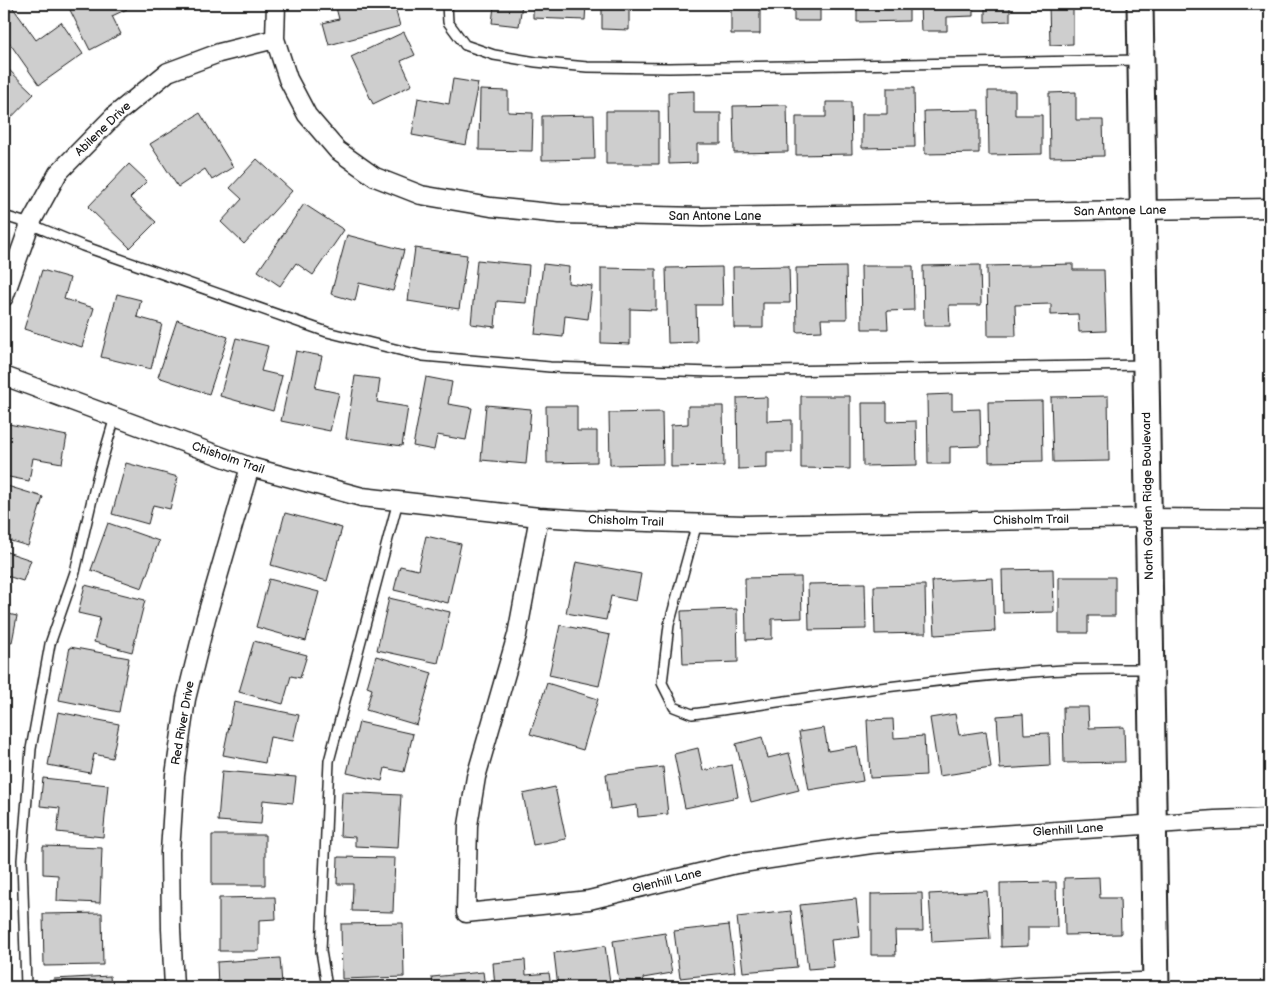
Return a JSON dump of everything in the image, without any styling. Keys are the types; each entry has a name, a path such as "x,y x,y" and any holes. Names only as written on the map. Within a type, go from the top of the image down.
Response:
{"main road":[{"name":"North Garden Ridge Boulevard","path":"1140,4 1156,982"}],"street":[{"name":"San Antone Lane","path":"276,4 275,39 288,79 307,115 337,150 375,177 421,195 491,207 569,215 702,217 1270,208"},
{"name":"Abilene Drive","path":"4,297 30,224 58,174 115,115 168,72 219,53 275,39"},
{"name":"Chisholm Trail","path":"4,376 250,467 362,497 539,517 744,525 1148,518 1270,519"},
{"name":"Red River Drive","path":"174,987 170,852 174,775 186,699 206,618 250,467"},
{"name":"Glenhill Lane","path":"539,517 517,635 476,777 468,825 466,913 589,900 736,864 871,844 1153,824 1270,818"}],"lane":[{"path":"447,4 448,22 465,45 494,56 587,67 678,68 1141,60"},
{"path":"4,216 30,224 83,246 327,332 423,356 550,367 713,372 1146,364"},
{"path":"26,987 22,860 31,749 50,644 75,572 97,478 115,417"},
{"path":"327,987 321,951 329,761 398,501"},
{"path":"697,523 669,625 662,683 674,708 692,714 846,692 963,678 1048,671 1151,669"},
{"path":"962,987 1020,982 1156,982"}],"building":[{"path":"67,4 125,4 127,9 112,16 121,34 90,50"},
{"path":"158,4 181,4 160,10"},
{"path":"335,4 394,4 400,26 329,45 323,23 339,19"},
{"path":"471,4 522,4 519,26 492,23 494,6"},
{"path":"533,4 586,4 585,20 533,18"},
{"path":"602,4 655,4 655,8 629,8 629,30 602,29"},
{"path":"665,4 717,4 717,6 665,6"},
{"path":"731,4 786,4 786,8 760,8 760,34 731,34"},
{"path":"794,4 820,4 820,21 794,21"},
{"path":"857,4 909,4 909,21 857,22"},
{"path":"920,4 973,4 973,16 947,17 947,31 921,31"},
{"path":"985,4 1010,4 1010,21 985,22"},
{"path":"1049,4 1073,4 1073,44 1050,45"},
{"path":"11,5 36,40 61,22 83,54 39,85 4,35 4,10"},
{"path":"404,32 415,55 401,61 412,85 373,104 351,57"},
{"path":"4,65 34,94 4,125"},
{"path":"453,79 478,83 466,145 412,135 418,98 449,104"},
{"path":"887,88 914,88 915,147 862,148 862,114 887,114"},
{"path":"480,90 508,91 508,112 533,113 532,151 479,150"},
{"path":"694,91 694,113 721,113 721,144 697,144 697,163 669,164 668,92"},
{"path":"988,91 1015,91 1015,115 1042,115 1042,154 989,155"},
{"path":"1076,92 1076,120 1103,120 1104,156 1050,157 1049,93"},
{"path":"826,102 851,102 852,154 796,155 796,117 826,117"},
{"path":"787,105 788,152 734,153 733,106"},
{"path":"979,110 979,153 925,154 924,111"},
{"path":"606,111 659,111 659,164 606,164"},
{"path":"200,113 233,167 212,180 205,169 178,187 150,144"},
{"path":"594,115 595,159 542,160 542,116"},
{"path":"257,159 292,191 244,244 221,222 242,199 230,188"},
{"path":"129,164 147,181 130,198 156,222 130,248 88,207"},
{"path":"304,204 344,230 313,275 296,263 280,286 258,271"},
{"path":"347,235 404,250 393,291 359,283 355,301 331,294"},
{"path":"415,248 467,255 459,309 408,301"},
{"path":"477,260 529,265 526,303 497,301 495,327 471,324"},
{"path":"543,264 569,267 568,283 592,286 588,319 565,316 563,337 535,334"},
{"path":"1073,264 1073,270 1104,270 1106,331 1079,332 1078,314 1051,315 1051,304 1015,305 1016,336 988,336 987,266"},
{"path":"980,265 981,305 949,305 950,326 924,326 923,266"},
{"path":"789,266 790,303 763,303 763,328 734,328 733,267"},
{"path":"861,266 913,266 914,310 887,311 888,329 862,329"},
{"path":"722,267 723,305 696,305 697,342 668,343 666,268"},
{"path":"846,267 847,319 821,319 822,331 797,332 796,268"},
{"path":"601,268 656,269 656,310 630,309 630,344 601,343"},
{"path":"42,270 70,278 64,299 94,308 82,347 24,329"},
{"path":"117,294 141,300 137,317 162,324 151,369 101,357"},
{"path":"177,320 228,337 209,394 158,377"},
{"path":"236,338 268,346 261,371 282,376 273,411 220,396"},
{"path":"296,351 322,356 315,388 339,393 330,431 281,421"},
{"path":"355,376 380,379 377,402 408,407 402,446 346,438"},
{"path":"426,377 452,382 448,404 472,408 466,440 437,435 434,450 413,446"},
{"path":"952,394 952,410 980,409 981,446 950,447 950,464 928,464 927,395"},
{"path":"801,396 850,396 850,469 801,468"},
{"path":"1108,396 1109,461 1053,462 1051,397"},
{"path":"767,397 767,421 792,420 792,452 767,452 767,468 738,469 737,398"},
{"path":"1042,401 1043,461 989,462 988,402"},
{"path":"862,403 887,403 887,422 916,421 917,465 863,466"},
{"path":"486,405 531,409 526,464 481,460"},
{"path":"546,406 577,406 577,431 597,431 597,462 547,463"},
{"path":"688,406 723,406 724,466 671,467 671,425 688,424"},
{"path":"662,412 663,464 610,465 609,413"},
{"path":"4,423 67,436 62,463 33,458 29,481 4,476"},
{"path":"126,463 178,477 170,509 153,505 148,524 112,514"},
{"path":"4,485 43,497 28,546 4,539"},
{"path":"285,513 342,528 327,581 271,565"},
{"path":"108,523 159,541 142,588 91,570"},
{"path":"426,536 461,544 448,603 394,590 400,566 418,570"},
{"path":"4,551 31,560 23,581 7,576 4,586"},
{"path":"576,562 641,574 636,601 611,596 606,620 566,613"},
{"path":"1053,569 1054,612 1003,613 1002,570"},
{"path":"801,577 802,618 772,619 772,639 746,640 745,578"},
{"path":"1059,577 1115,577 1115,616 1088,616 1088,633 1059,633"},
{"path":"993,578 995,631 935,635 932,581"},
{"path":"269,579 319,592 306,641 256,627"},
{"path":"865,583 866,629 809,630 808,584"},
{"path":"85,585 145,600 132,652 94,642 100,618 78,613"},
{"path":"925,585 926,633 875,634 874,586"},
{"path":"389,598 450,612 438,663 377,650"},
{"path":"737,609 738,662 683,664 681,611"},
{"path":"4,613 17,616 12,642 4,641"},
{"path":"560,625 610,635 599,686 549,675"},
{"path":"254,641 307,655 300,678 291,676 283,704 239,692"},
{"path":"70,647 129,658 119,712 59,700"},
{"path":"376,656 432,673 417,725 366,710 372,689 367,687"},
{"path":"547,683 598,699 583,750 530,734"},
{"path":"234,702 299,715 293,741 270,737 265,763 223,755"},
{"path":"1063,707 1088,707 1089,728 1124,727 1125,762 1064,763"},
{"path":"58,712 119,724 112,758 94,754 90,773 48,765"},
{"path":"955,714 959,735 986,731 991,768 939,776 930,718"},
{"path":"1023,714 1024,734 1049,733 1050,766 1000,769 997,716"},
{"path":"893,719 894,738 924,736 926,775 870,778 867,720"},
{"path":"359,722 413,734 404,772 385,768 382,781 347,773"},
{"path":"824,728 828,751 857,746 863,781 809,790 799,732"},
{"path":"762,737 768,758 789,753 799,790 751,802 736,744"},
{"path":"698,748 703,771 732,765 738,797 685,808 674,754"},
{"path":"663,767 668,814 638,817 637,805 610,809 606,774"},
{"path":"222,771 296,777 293,803 263,800 261,824 218,821"},
{"path":"43,778 108,785 103,837 57,832 60,808 40,806"},
{"path":"555,787 566,839 533,845 523,794"},
{"path":"342,792 401,795 398,848 355,846 355,837 340,836"},
{"path":"212,835 265,835 265,885 212,885"},
{"path":"43,846 102,848 100,903 57,901 58,875 43,874"},
{"path":"338,857 395,858 393,912 352,911 353,884 337,884"},
{"path":"1099,877 1100,898 1120,898 1121,934 1065,935 1064,878"},
{"path":"1056,882 1057,927 1028,927 1028,946 1001,947 1000,883"},
{"path":"987,891 990,939 932,942 929,894"},
{"path":"922,893 923,931 895,931 896,955 871,955 871,894"},
{"path":"275,897 276,919 259,920 259,951 219,951 219,898"},
{"path":"856,899 860,937 831,940 834,967 808,969 800,905"},
{"path":"791,911 797,967 743,972 737,917"},
{"path":"102,913 103,965 44,966 43,914"},
{"path":"403,923 404,977 342,979 341,924"},
{"path":"729,925 735,972 680,978 674,931"},
{"path":"665,933 672,973 643,978 645,987 620,987 613,941"},
{"path":"605,946 610,982 585,987 558,987 554,953"},
{"path":"280,958 282,984 257,985 257,987 218,987 217,962"},
{"path":"525,960 526,975 549,973 551,987 495,987 493,963"},
{"path":"483,972 485,987 433,987 432,977"},
{"path":"110,976 111,987 54,987 54,979"}]}
